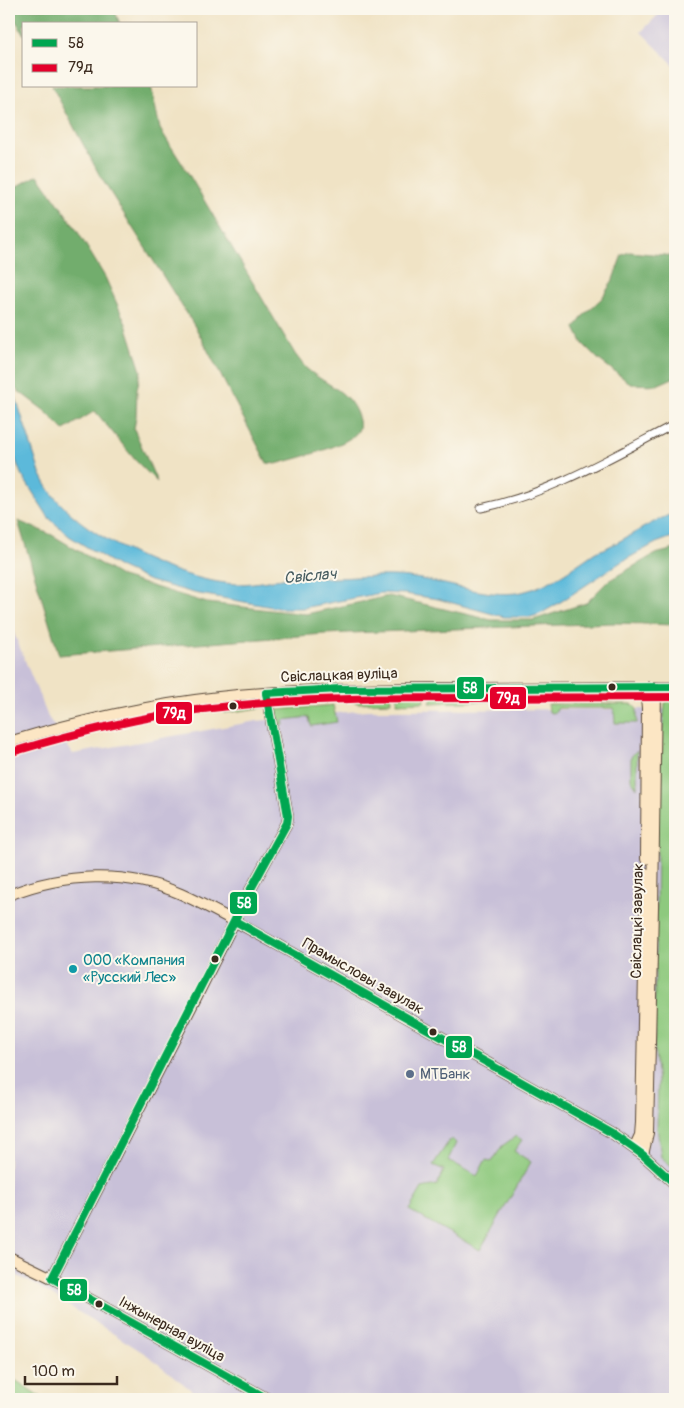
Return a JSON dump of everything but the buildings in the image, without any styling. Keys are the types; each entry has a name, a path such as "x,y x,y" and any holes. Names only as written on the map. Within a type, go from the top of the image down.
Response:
{"street":[{"path":"481,508 525,496 554,485 675,424"},
{"name":"Свіслацкі завулак","path":"639,1152 646,871 645,687"},
{"name":"Свіслацкі завулак","path":"639,1152 648,1133 656,687"},
{"name":"Свіслацкая вуліца","path":"9,742 62,726 126,711 217,697 340,689 675,687"},
{"path":"52,1278 235,921 284,830 288,816 266,693"},
{"name":"Прамысловы завулак","path":"9,895 41,884 99,877 152,884 180,894 235,921 622,1139 675,1184"},
{"path":"622,1139 632,1136 640,1127"},
{"name":"Інжынерная вуліца","path":"9,1258 52,1278 268,1399"}],"shaded area":[{"path":"664,9 675,9 675,66 641,32"},
{"path":"9,621 48,717 73,754 257,721 367,710 675,709 675,1399 198,1399 190,1389 147,1355 36,1285 9,1272"}],"green space":[{"path":"9,9 114,9 119,22 22,22 22,32"},
{"path":"53,88 151,88 160,129 295,354 307,369 339,391 353,406 357,414 359,427 353,437 333,447 307,455 276,464 267,463 197,330 100,176"},
{"path":"38,175 73,224 105,277 126,324 141,371 137,389 134,429 157,482 136,461 95,411 64,430 45,411 13,387 9,376 9,191"},
{"path":"629,252 675,256 675,377 657,385 631,384 598,359 583,344 575,328 584,315 602,298 612,282 622,255"},
{"path":"18,521 52,535 122,577 207,603 306,614 389,596 491,620 533,620 586,603 608,581 655,554 675,549 675,625 614,623 324,634 59,655"},
{"path":"390,691 391,702 358,703 346,699 360,695"},
{"path":"549,691 576,695 628,695 629,701 547,701"},
{"path":"486,692 490,696 490,701 430,703 434,693"},
{"path":"398,693 418,693 423,697 424,702 397,703"},
{"path":"280,697 305,698 306,703 275,706 276,699"},
{"path":"675,697 675,1169 661,1157 657,1127 658,1082 654,1044 658,781 665,703"},
{"path":"260,698 266,707 224,713 222,702"},
{"path":"548,704 632,704 637,709 637,723 615,723 614,708 558,708 553,713 549,712"},
{"path":"333,705 337,722 311,726 309,717 283,720 284,725 278,726 276,710"},
{"path":"637,750 637,788 631,779 631,757"},
{"path":"516,1136 522,1140 514,1151 531,1162 480,1250 409,1210 422,1188 437,1185 444,1170 433,1165 449,1141 452,1139 456,1143 448,1160 477,1176 485,1161 492,1162 502,1146"},
{"path":"9,1376 44,1399 9,1399"}],"water":[{"path":"9,376 39,470 60,503 80,521 121,548 169,569 216,582 237,584 298,578 395,576 410,577 476,591 508,594 522,592 542,585 560,576 596,552 675,513 675,536 656,543 621,562 559,603 531,617 504,617 438,599 405,594 381,593 302,608 278,608 194,593 150,581 119,567 69,536 49,518 21,474 9,442"}],"transit line":[{"name":"58","path":"266,693 340,689 675,687"},
{"name":"58","path":"266,693 288,816 287,823 247,896 52,1278 268,1399"},
{"name":"79д","path":"12,752 80,733 149,717 264,703 365,699 675,697"},
{"name":"58","path":"235,921 612,1133 643,1155 675,1184"}],"place":[{"name":"ООО «Компания «Русский Лес»","path":"73,969"},
{"name":"МТБанк","path":"410,1074"}],"water label":[{"name":"Свіслач","path":"310,575"}]}
